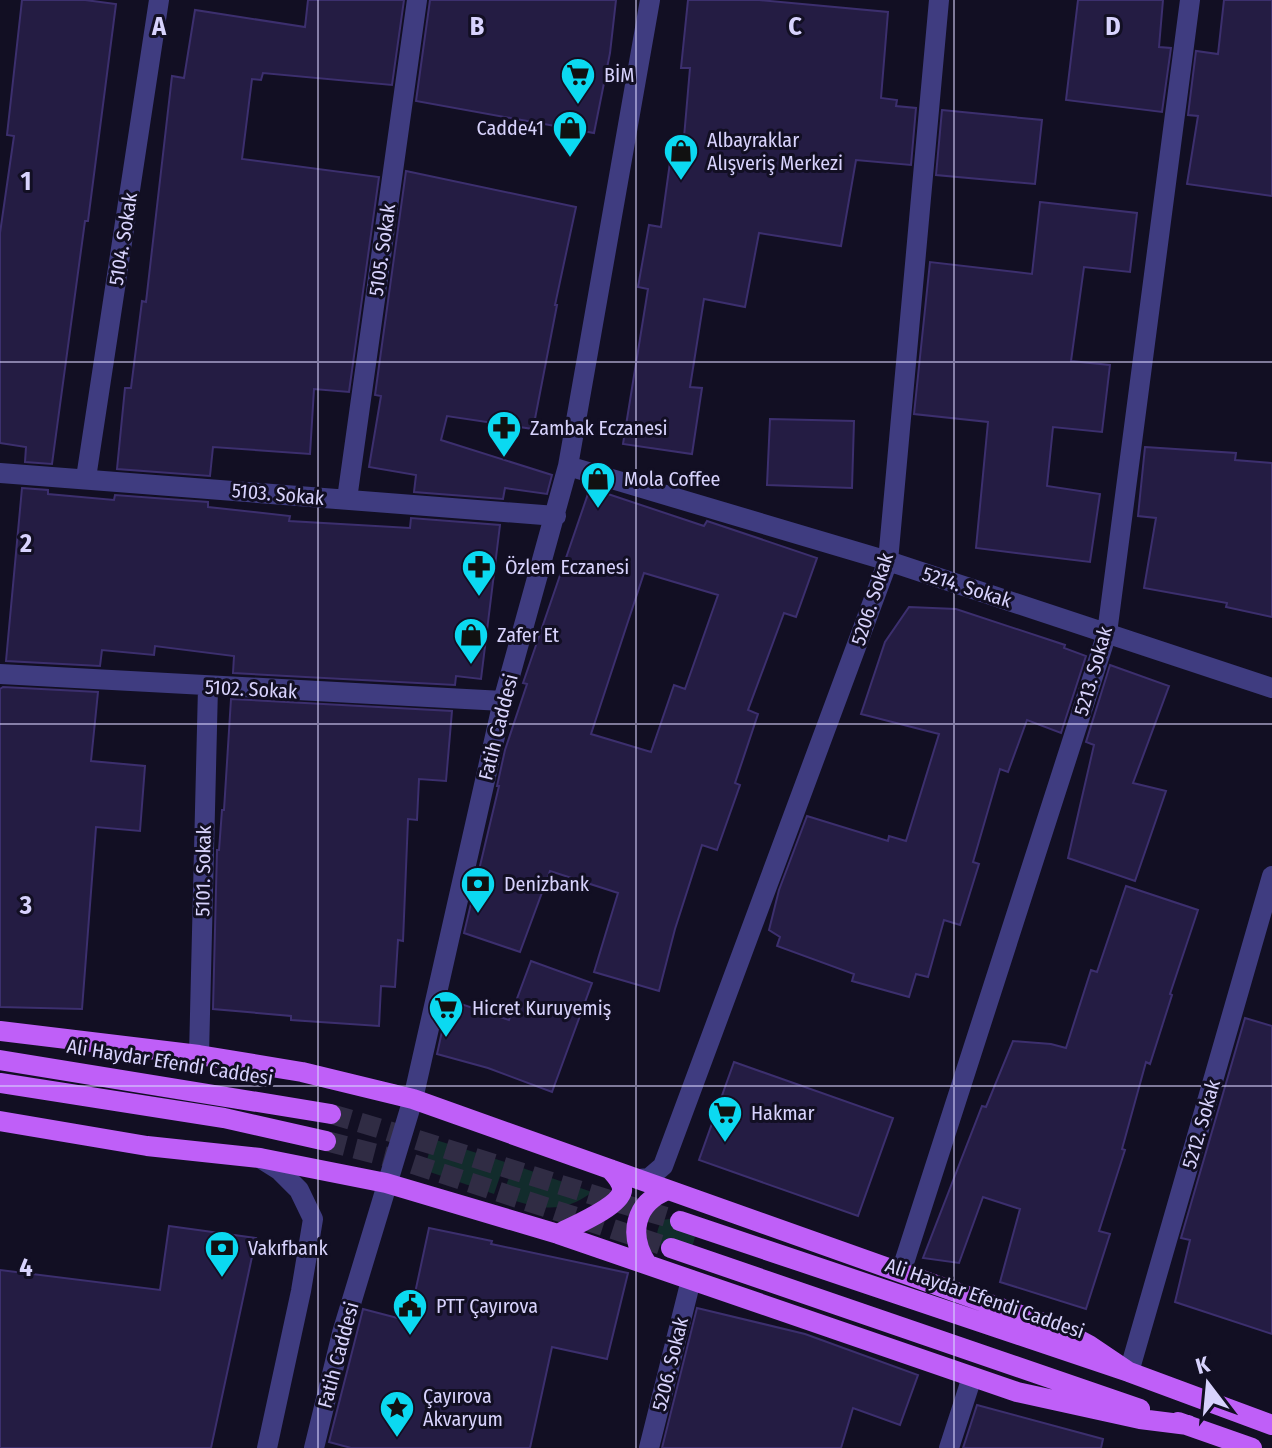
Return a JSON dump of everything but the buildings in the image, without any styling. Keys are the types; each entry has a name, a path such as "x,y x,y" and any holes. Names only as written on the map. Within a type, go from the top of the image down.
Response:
{"main road":[{"path":"0,1031 199,1055 302,1072 413,1099 610,1169 631,1184 668,1190 1057,1328 1129,1372"},
{"name":"Ali Haydar Efendi Caddesi","path":"0,1060 213,1092 331,1114"},
{"path":"0,1083 224,1118 326,1141"},
{"path":"0,1121 147,1146 260,1158 386,1183 558,1234 972,1377 1071,1405 1188,1425"},
{"path":"558,1234 611,1204 631,1184"},
{"path":"647,1264 636,1240 636,1219 655,1194 668,1190"},
{"name":"Ali Haydar Efendi Caddesi","path":"680,1221 1129,1372 1272,1425"},
{"path":"671,1248 1188,1425 1240,1446"}],"street":[{"name":"5104. Sokak","path":"86,478 159,0"},
{"name":"5105. Sokak","path":"347,499 417,0"},
{"name":"Fatih Caddesi","path":"314,1448 342,1333 413,1099 503,701 568,466 650,0"},
{"name":"5206. Sokak","path":"631,1184 649,1178 663,1166 888,561 939,0"},
{"name":"5213. Sokak","path":"901,1272 1107,633 1190,0"},
{"name":"5214. Sokak","path":"568,466 888,561 1272,688"},
{"name":"5103. Sokak","path":"0,473 556,516"},
{"name":"5102. Sokak","path":"0,674 503,701"},
{"name":"5101. Sokak","path":"199,1055 208,687"},
{"name":"5212. Sokak","path":"1129,1372 1272,876"},
{"path":"260,1158 279,1170 299,1190 313,1219 301,1291 267,1448"},
{"name":"5206. Sokak","path":"649,1448 691,1280"},
{"path":"949,1448 972,1377"}],"green space":[{"path":"433,1139 505,1162 494,1194 424,1170"},
{"path":"514,1165 592,1192 570,1204 548,1208 502,1196"},
{"path":"676,1218 698,1225 689,1260 667,1251 658,1242 662,1220"}],"tunnel":[{"path":"331,1114 680,1221"},
{"path":"326,1141 407,1162 671,1248"}],"place":[{"name":"BİM","path":"578,106"},
{"name":"Cadde41","path":"570,159"},
{"name":"Albayraklar Alışveriş Merkezi","path":"681,182"},
{"name":"Zambak Eczanesi","path":"504,459"},
{"name":"Mola Coffee","path":"598,510"},
{"name":"Özlem Eczanesi","path":"479,598"},
{"name":"Zafer Et","path":"471,666"},
{"name":"Denizbank","path":"478,915"},
{"name":"Hicret Kuruyemiş","path":"446,1039"},
{"name":"Hakmar","path":"725,1144"},
{"name":"Vakıfbank","path":"222,1279"},
{"name":"PTT Çayırova","path":"410,1337"},
{"name":"Çayırova Akvaryum","path":"397,1439"}]}
